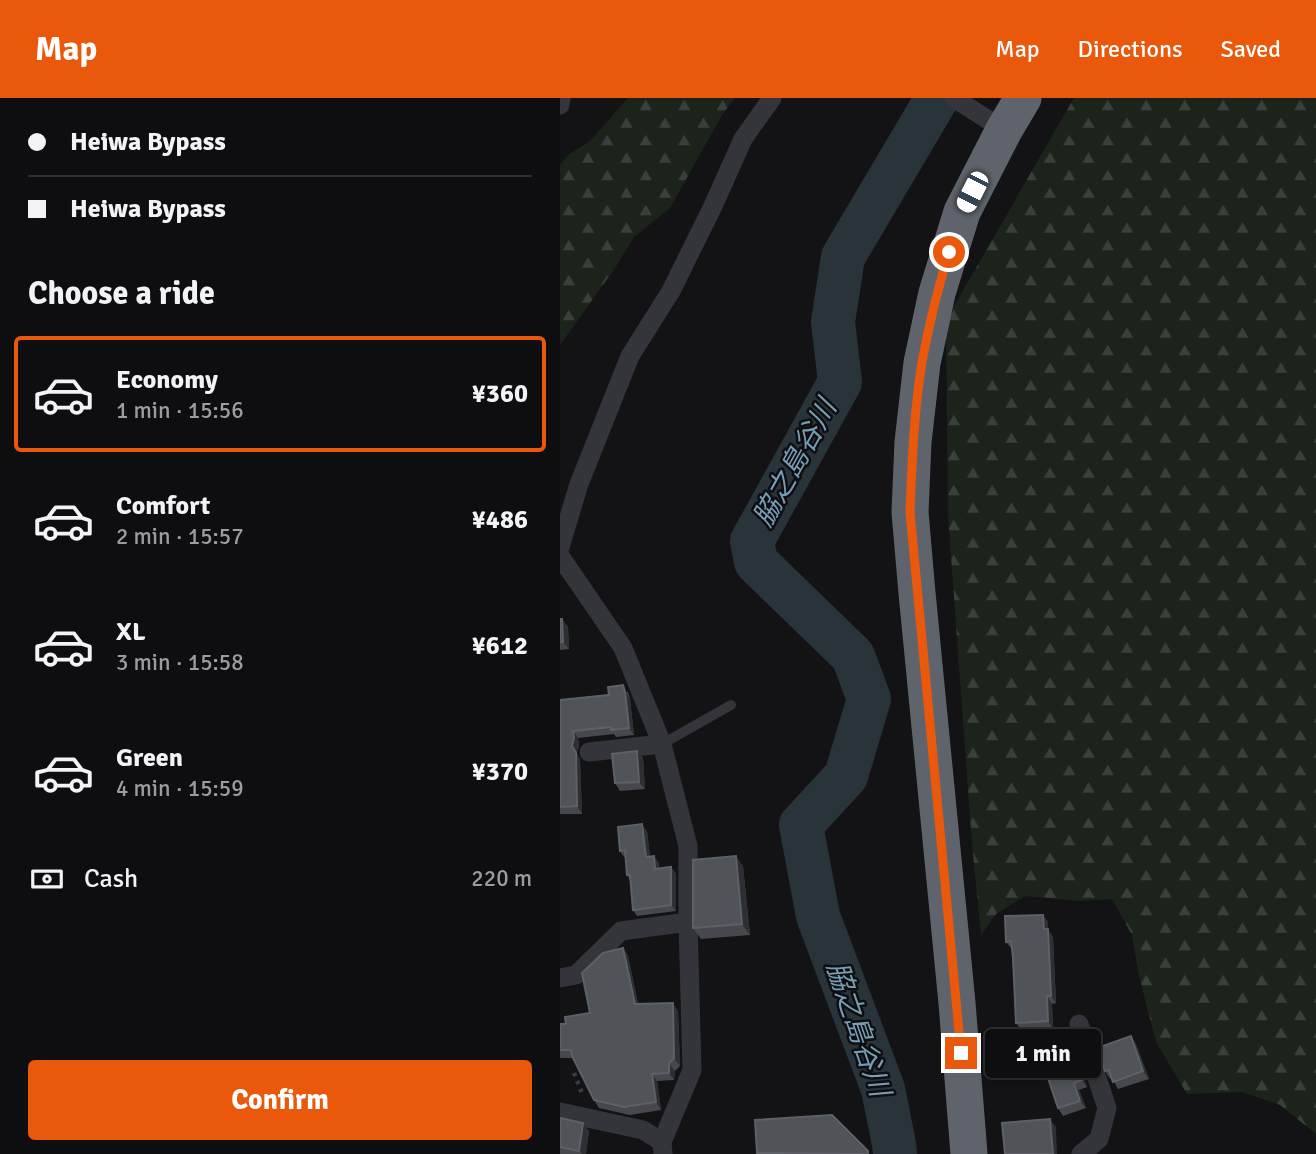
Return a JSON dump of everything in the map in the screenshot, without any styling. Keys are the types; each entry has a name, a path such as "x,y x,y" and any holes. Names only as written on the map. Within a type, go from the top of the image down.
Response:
{"highway":[{"path":"969,1154 910,512 913,442 922,363 937,293 962,212 1023,98"}],"street":[{"path":"560,106 561,98"},
{"path":"560,547 579,484 630,356 671,291 743,139 772,98"},
{"path":"958,100 1004,131"},
{"path":"560,556 623,648 662,744 688,846 692,1070 662,1148 643,1130 560,1112"},
{"path":"589,752 662,744"},
{"path":"560,978 576,975 621,931 688,922"},
{"path":"1079,1024 1107,1108 1099,1139 1081,1154"}],"lane":[{"path":"662,744 731,705"}],"green space":[{"path":"628,98 735,98 722,115 670,208 634,237 560,345 560,165 568,155 590,141"},
{"path":"1074,98 1316,98 1316,1134 1280,1105 1242,1092 1187,1094 1156,1042 1139,976 1132,935 1112,899 1081,901 1025,896 996,914 981,935 948,515 946,320"}],"building":[{"path":"562,619 563,642 560,642"},
{"path":"623,685 629,728 573,731 577,806 560,807 560,700 609,695 608,687"},
{"path":"637,751 639,782 615,783 612,754"},
{"path":"642,824 646,857 654,856 655,869 671,867 671,905 633,910 630,875 627,875 625,850 620,851 618,827"},
{"path":"736,856 742,924 693,928 693,860"},
{"path":"1043,915 1044,929 1048,929 1051,996 1047,996 1048,1021 1016,1023 1013,958 1011,941 1006,942 1005,916"},
{"path":"623,948 635,1004 673,1003 674,1058 669,1063 669,1073 652,1074 656,1102 624,1107 594,1100 571,1050 560,1050 560,1024 566,1024 565,1017 590,1013 582,973 603,953"},
{"path":"1131,1036 1143,1071 1113,1082 1109,1070 1105,1071 1097,1048"},
{"path":"1074,1056 1082,1080 1074,1083 1080,1101 1058,1108 1044,1066"},
{"path":"832,1115 868,1154 757,1153 755,1120"},
{"path":"560,1118 583,1123 579,1151 560,1147"},
{"path":"1050,1119 1053,1154 1005,1154 1002,1123"}],"waterway":[{"name":"脇之島谷川","path":"895,1154 883,1089 818,916 801,825 846,776 869,699 853,656 756,562 752,541 840,382 833,322 843,257 937,98"}],"route":[{"path":"949,252 922,363 913,442 910,512 961,1053"}]}
